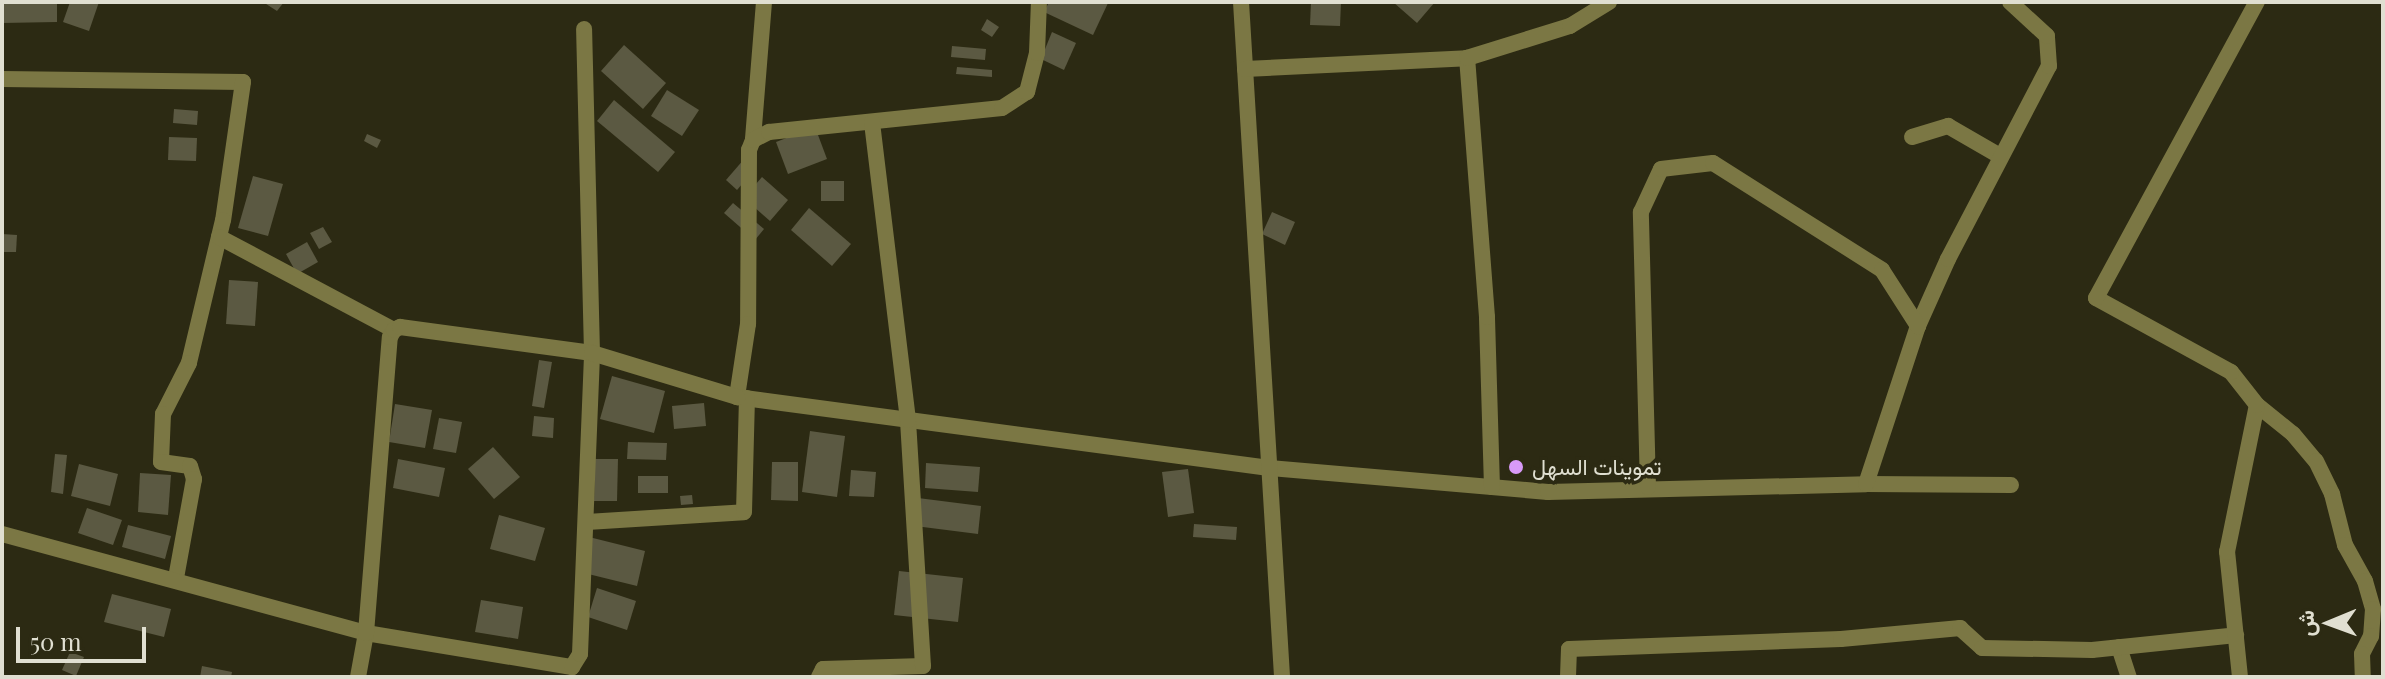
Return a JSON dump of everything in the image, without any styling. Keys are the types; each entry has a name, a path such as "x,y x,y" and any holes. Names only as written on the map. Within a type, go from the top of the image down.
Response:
{"street":[{"path":"587,522 744,512 742,398 748,324 749,150 753,140 764,2"},
{"path":"753,140 769,132 1002,108 1027,92 1037,53 1039,2"},
{"path":"1241,2 1282,677"},
{"path":"1245,69 1467,58 1570,26 1609,2"},
{"path":"1866,484 1918,326 2000,156 2049,66 2047,36 2010,2"},
{"path":"2257,2 2096,298 2231,372 2257,405 2293,434 2316,461 2332,494 2345,545 2365,581 2373,609 2371,636 2362,654 2363,677"},
{"path":"2,534 176,578 210,592 366,633 572,667 580,654 592,353 584,29"},
{"path":"1467,58 1487,317 1492,487"},
{"path":"2,79 243,82 219,237 189,363 163,414 161,462 190,466 194,479 176,578"},
{"path":"819,677 823,669 923,666 908,420 872,122"},
{"path":"1912,137 1948,126 2000,156"},
{"path":"1648,487 1641,212 1661,169 1713,163 1882,270 1918,326"},
{"path":"219,237 394,330"},
{"path":"358,677 366,633 390,337 400,327 592,353 742,398 1269,468 1548,492 1648,487 2011,485"},
{"path":"2240,677 2227,552 2257,405"},
{"path":"1568,677 1569,649 1841,639 1960,628 1982,648 2119,647 2236,635"},
{"path":"2119,647 2129,677"}],"building":[{"path":"2,2 57,2 57,22 2,23"},
{"path":"70,2 99,2 89,31 63,22"},
{"path":"263,2 284,2 277,11"},
{"path":"1049,2 1108,3 1093,35 1044,12"},
{"path":"1311,2 1341,2 1340,26 1310,25"},
{"path":"1393,2 1435,2 1417,23"},
{"path":"987,19 999,27 992,37 981,30"},
{"path":"1052,32 1076,43 1064,70 1041,59"},
{"path":"624,45 666,83 643,109 601,71"},
{"path":"952,46 986,49 985,60 951,57"},
{"path":"957,67 992,70 992,77 956,74"},
{"path":"667,90 699,110 682,136 651,116"},
{"path":"614,100 675,152 658,172 597,121"},
{"path":"174,109 198,111 197,125 173,123"},
{"path":"815,127 827,159 788,174 776,142"},
{"path":"367,134 381,140 377,148 364,141"},
{"path":"169,137 197,138 196,161 168,160"},
{"path":"745,158 756,168 737,190 726,180"},
{"path":"253,176 283,184 268,236 238,228"},
{"path":"762,177 788,200 770,221 744,198"},
{"path":"821,181 844,181 844,201 821,201"},
{"path":"733,203 764,229 755,240 724,213"},
{"path":"809,208 851,244 832,266 791,230"},
{"path":"1272,212 1295,222 1285,245 1262,234"},
{"path":"323,227 332,242 319,249 310,233"},
{"path":"2,234 17,235 16,252 2,252"},
{"path":"307,242 318,262 297,274 286,254"},
{"path":"229,280 258,282 255,326 226,324"},
{"path":"539,360 552,362 544,408 532,406"},
{"path":"612,376 665,391 654,433 600,419"},
{"path":"704,403 706,426 674,429 672,406"},
{"path":"395,404 432,410 425,448 389,442"},
{"path":"534,416 554,418 553,438 532,436"},
{"path":"439,418 462,422 456,453 433,449"},
{"path":"810,431 845,436 837,497 802,492"},
{"path":"628,442 667,443 666,460 627,459"},
{"path":"493,447 520,477 494,499 468,469"},
{"path":"55,454 67,455 63,494 51,492"},
{"path":"398,459 445,468 439,497 393,488"},
{"path":"595,459 618,459 617,501 594,501"},
{"path":"772,462 798,462 798,501 771,500"},
{"path":"926,463 980,467 978,492 925,488"},
{"path":"79,464 118,474 110,506 71,496"},
{"path":"1188,469 1194,513 1168,517 1162,472"},
{"path":"851,470 876,472 874,497 849,496"},
{"path":"140,473 171,475 168,515 138,512"},
{"path":"638,476 668,476 668,493 638,493"},
{"path":"692,495 693,504 681,505 680,496"},
{"path":"918,498 981,506 978,534 915,526"},
{"path":"87,508 122,520 113,545 78,533"},
{"path":"499,515 545,528 535,561 490,549"},
{"path":"1194,524 1237,527 1236,540 1193,537"},
{"path":"128,525 171,536 165,559 122,547"},
{"path":"589,537 645,551 637,586 580,572"},
{"path":"899,571 963,578 958,622 894,615"},
{"path":"597,588 636,601 627,630 588,617"},
{"path":"112,594 171,609 164,637 104,622"},
{"path":"481,600 523,607 518,639 475,632"},
{"path":"70,652 84,657 76,676 62,670"},
{"path":"202,666 232,672 231,677 200,677"}],"place":[{"name":"تموينات السهل","path":"1516,467"}]}
